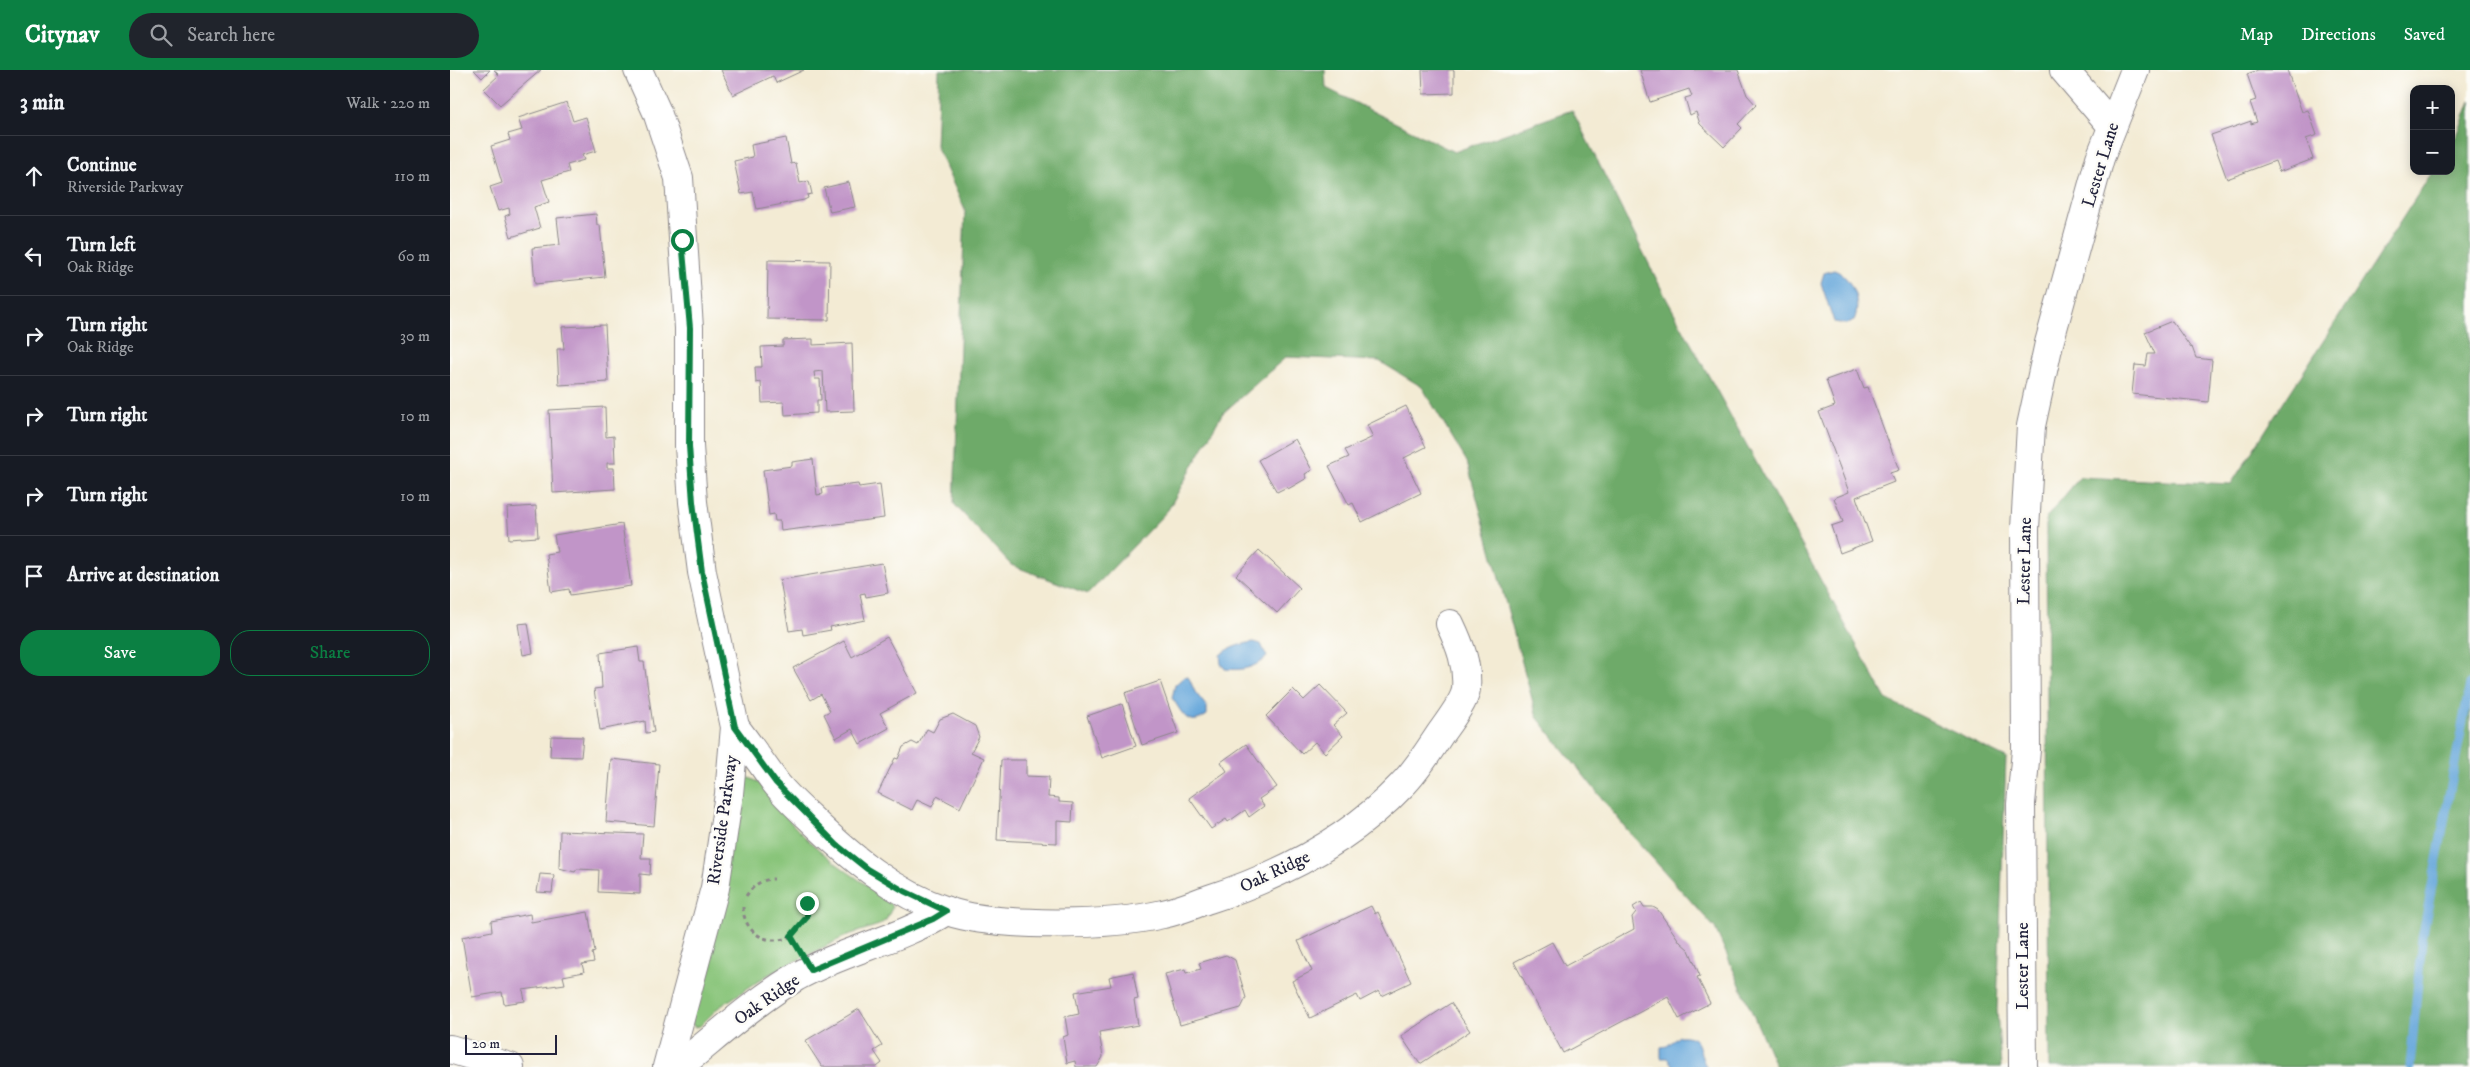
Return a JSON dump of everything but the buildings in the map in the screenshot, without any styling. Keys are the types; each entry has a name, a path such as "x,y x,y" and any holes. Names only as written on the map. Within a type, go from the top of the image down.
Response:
{"street":[{"name":"Riverside Parkway","path":"638,70 657,112 679,178 690,328 689,446 693,502 702,572 735,727 729,794 715,888 667,1067"},
{"path":"2064,70 2112,126"},
{"name":"Lester Lane","path":"2023,1067 2021,804 2026,750 2025,529 2031,426 2049,343 2100,158 2135,70"},
{"name":"Oak Ridge","path":"735,727 776,783 837,845 867,869 904,891 946,911 968,916 1026,922 1101,922 1164,914 1248,886 1314,854 1346,832 1402,784 1453,714 1466,691 1463,652 1450,624"},
{"name":"Oak Ridge","path":"678,1067 763,1000 811,970 933,919 946,911"},
{"path":"450,1049 510,1067"}],"path":[{"path":"774,879 766,879 755,885 746,895 743,905 743,915 749,928 759,937 771,941 783,940 791,936 807,917 807,903"},
{"path":"791,936 811,970"}],"green space":[{"path":"939,70 1325,70 1326,88 1454,152 1572,110 1665,296 1886,699 2006,758 1997,1010 2001,1067 1776,1067 1715,928 1628,831 1537,717 1467,462 1422,387 1379,361 1286,357 1222,414 1168,510 1088,594 1011,565 954,504 965,210 936,146"},
{"path":"2470,101 2470,1067 2049,1067 2046,518 2080,477 2231,484 2430,175 2455,175 2455,138"},
{"path":"748,778 765,788 787,818 810,842 847,872 888,899 892,908 886,920 879,925 848,935 766,976 718,1008 700,1026 694,1027 690,1019 742,783"}],"water":[{"path":"1834,270 1846,278 1854,291 1856,299 1857,306 1854,320 1846,324 1834,322 1821,283 1824,273"},
{"path":"1254,642 1261,644 1267,657 1262,661 1248,668 1237,670 1225,669 1221,664 1220,655 1224,652 1236,646"},
{"path":"1185,676 1189,678 1195,692 1207,707 1207,715 1200,719 1190,720 1186,717 1172,698 1175,685"},
{"path":"1679,1036 1687,1036 1696,1041 1707,1067 1674,1067 1667,1058 1661,1058 1661,1047 1667,1046"}],"waterway":[{"path":"2410,1067 2422,939 2470,684"}],"route":[{"path":"682,240 690,328 689,446 693,502 702,572 727,680 735,727 776,783 837,845 867,869 904,891 946,911 933,919 811,970 791,936 801,927 807,917 807,903"}]}
